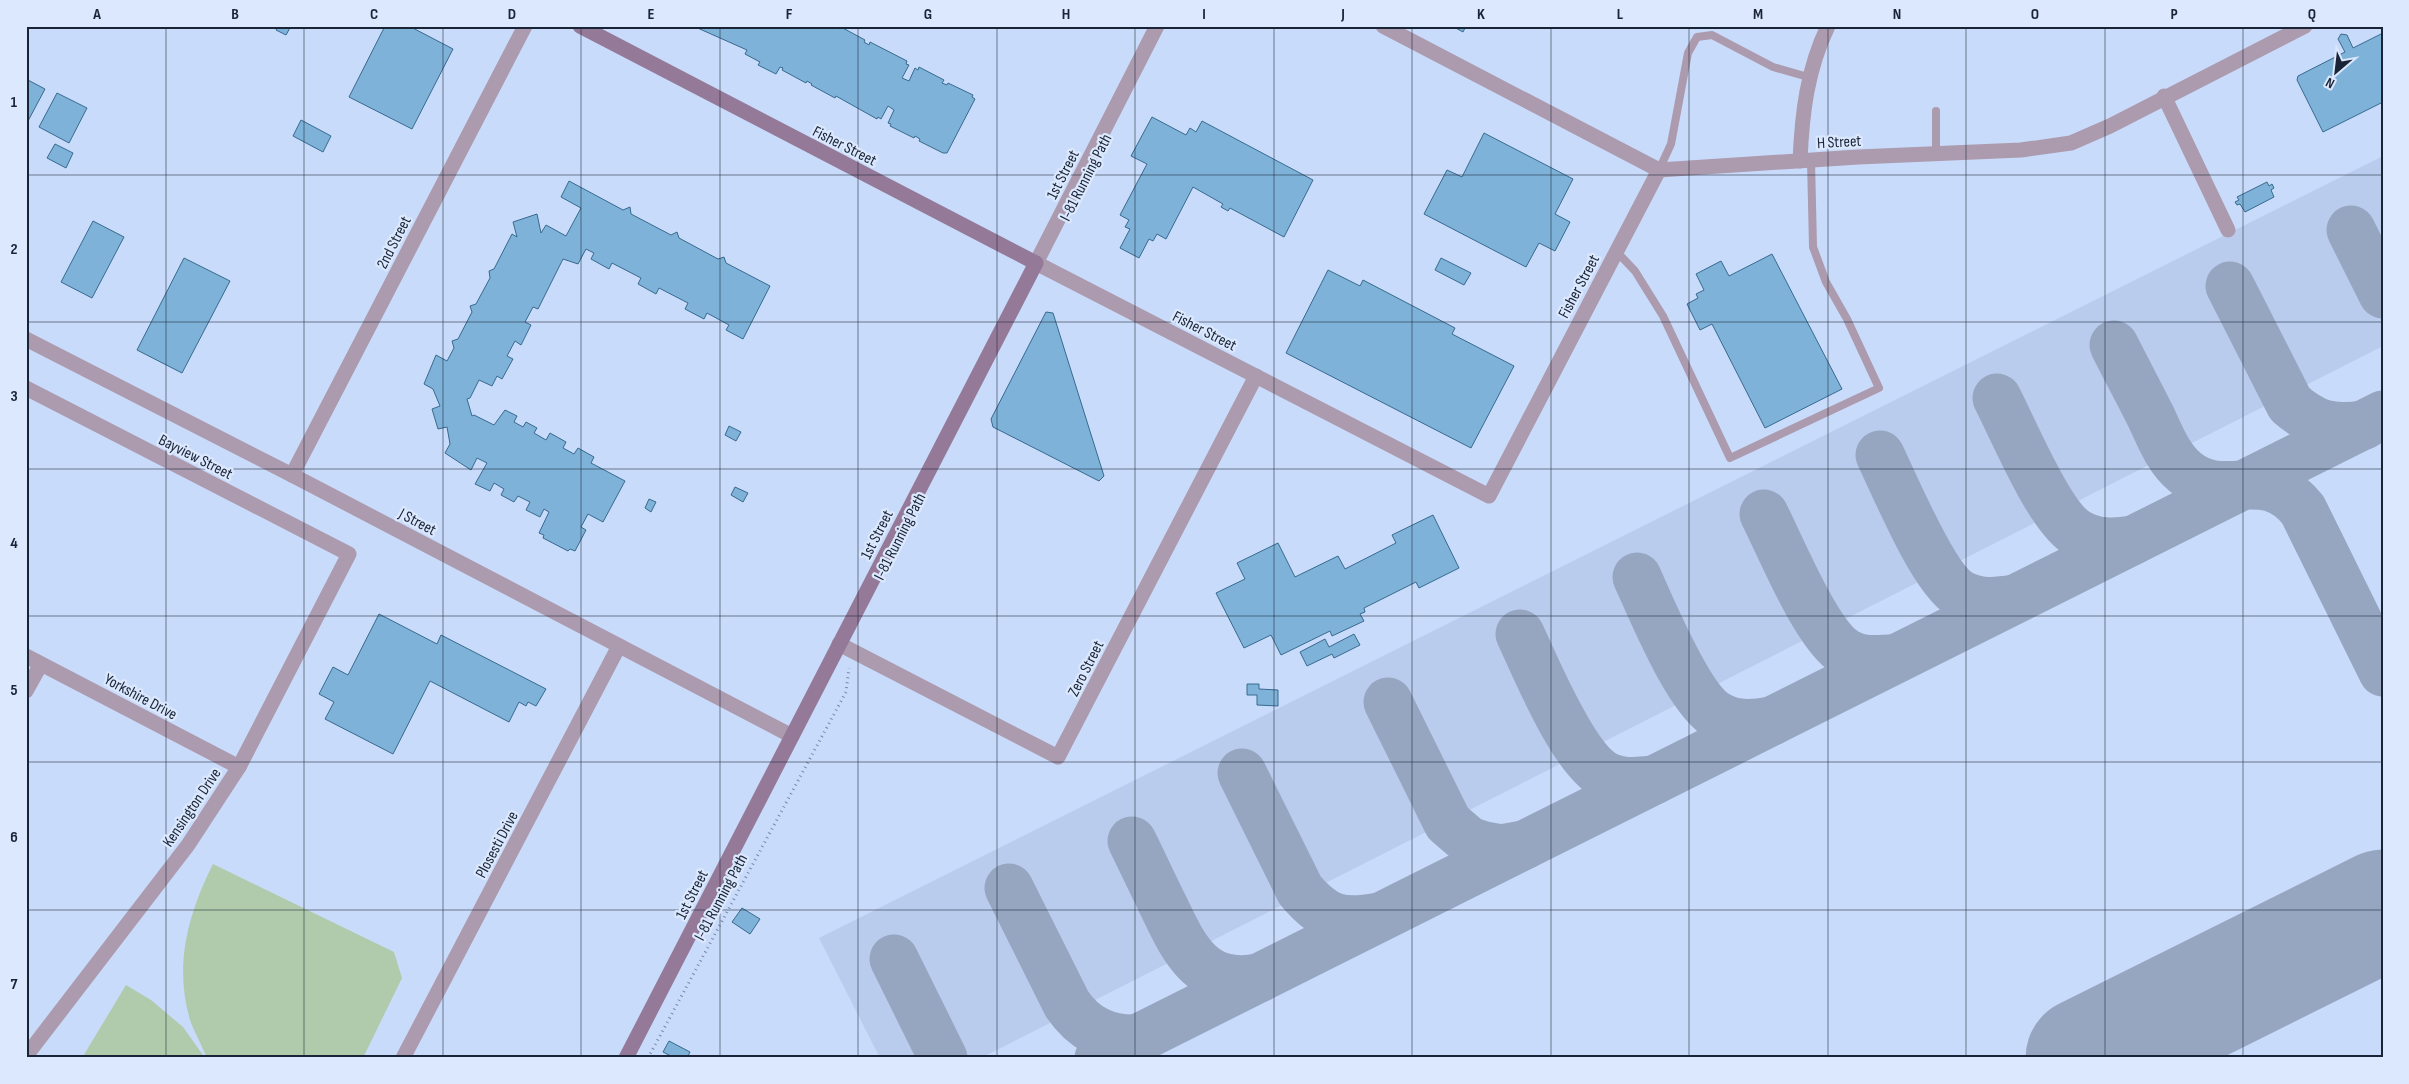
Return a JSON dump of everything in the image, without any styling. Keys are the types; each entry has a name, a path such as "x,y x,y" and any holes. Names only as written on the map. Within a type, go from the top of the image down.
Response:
{"street":[{"name":"2nd Street","path":"292,475 525,26"},
{"name":"Fisher Street","path":"580,26 1036,264 1489,496 1659,170"},
{"name":"1st Street","path":"626,1058 1158,26"},
{"path":"1383,26 1659,170"},
{"path":"1806,160 1805,90 1808,77 1828,26"},
{"name":"H Street","path":"1659,170 1806,160 2021,150 2071,143 2110,126 2164,96 2305,26"},
{"path":"2164,96 2228,230"},
{"name":"J Street","path":"26,339 292,475 792,736"},
{"name":"Zero Street","path":"838,644 1058,757 1256,376"},
{"name":"Bayview Street","path":"26,388 350,554"},
{"name":"Kensington Drive","path":"26,1056 188,846 239,767 350,554"},
{"name":"Plosesti Drive","path":"403,1058 620,646"},
{"name":"Yorkshire Drive","path":"26,656 239,767"},
{"path":"26,691 41,664"}],"lane":[{"path":"1659,170 1671,144 1688,53 1697,37 1712,35 1773,67 1808,77"},
{"path":"1936,111 1936,154"},
{"path":"1616,251 1635,271 1663,316 1730,458 1879,388 1847,319 1826,282 1813,247 1806,160"}],"path":[{"name":"I-81 Running Path","path":"648,1058 846,692 854,651"}],"shaded area":[{"path":"2383,156 2383,346 981,1058 880,1058 819,938"}],"green space":[{"path":"213,864 394,952 402,978 363,1058 207,1058 191,1023 183,982 183,961 190,922 196,902"},
{"path":"126,985 151,1000 183,1027 205,1058 82,1058"}],"building":[{"path":"278,26 291,26 286,35 276,30"},
{"path":"385,26 409,26 453,49 412,129 349,97"},
{"path":"693,26 836,26 840,29 841,27 865,40 864,42 869,45 870,42 907,61 906,64 909,65 902,78 909,81 915,68 918,70 919,67 944,80 942,83 947,85 948,83 973,95 972,97 975,99 947,153 943,153 919,141 920,139 915,136 914,138 890,126 891,124 888,123 894,110 888,106 881,119 878,117 877,119 836,96 835,98 811,85 807,81 806,83 782,70 783,68 780,67 776,74 758,65 760,62 745,54 747,50"},
{"path":"1452,26 1466,26 1463,32"},
{"path":"2383,33 2383,102 2323,132 2297,80 2298,76 2345,52 2338,39 2341,34 2347,35 2353,48"},
{"path":"26,79 45,89 28,121 26,120"},
{"path":"57,93 87,108 69,143 39,127"},
{"path":"1152,117 1186,135 1190,128 1196,132 1202,121 1313,180 1284,237 1230,208 1228,211 1221,207 1223,204 1193,187 1166,239 1157,234 1153,241 1149,239 1139,258 1120,248 1130,229 1125,227 1129,220 1120,215 1147,164 1131,156"},
{"path":"301,120 331,136 323,152 293,136"},
{"path":"1484,133 1573,179 1555,214 1570,222 1555,251 1539,243 1526,267 1424,214 1447,170 1462,177"},
{"path":"55,144 73,153 66,168 47,158"},
{"path":"569,181 623,210 630,207 631,214 671,235 677,232 679,238 718,259 724,257 726,263 770,286 743,339 726,330 729,325 707,313 704,319 685,309 688,303 659,288 656,294 638,284 641,278 612,263 609,269 591,259 594,253 586,249 578,264 563,259 538,309 533,307 525,322 531,325 521,345 515,341 507,356 513,359 502,379 497,376 492,386 479,380 470,398 467,399 472,416 474,415 494,425 505,410 517,416 514,422 523,427 526,422 537,428 534,433 546,440 550,433 566,442 563,448 574,454 578,448 594,457 591,463 625,481 603,522 588,514 581,527 586,530 575,551 570,549 568,551 543,538 544,535 539,533 549,512 544,509 540,517 526,510 530,502 518,496 514,502 501,495 504,489 494,483 490,491 475,484 487,463 477,458 471,470 445,453 450,444 447,427 438,429 432,409 440,406 433,389 424,384 436,355 447,361 454,348 452,341 458,339 472,312 470,306 476,304 490,278 489,271 494,269 512,234 517,237 513,222 537,214 541,233 546,225 566,236 581,208 561,197"},
{"path":"2267,182 2269,186 2272,184 2274,188 2271,190 2274,197 2245,212 2240,204 2237,205 2235,202 2239,200 2237,197"},
{"path":"93,221 124,237 92,298 61,282"},
{"path":"1772,254 1842,389 1765,428 1712,324 1700,330 1687,304 1698,298 1696,294 1704,290 1696,274 1721,261 1729,276"},
{"path":"184,258 230,281 182,373 137,350"},
{"path":"1441,258 1471,273 1464,285 1435,270"},
{"path":"1328,270 1360,286 1363,280 1455,328 1452,334 1514,366 1471,448 1286,353"},
{"path":"1046,312 1053,313 1104,476 1099,481 993,427 991,419"},
{"path":"729,426 741,432 736,441 725,435"},
{"path":"735,487 748,493 743,502 731,495"},
{"path":"649,499 656,502 651,512 645,508"},
{"path":"1433,515 1459,568 1419,588 1416,582 1364,608 1365,612 1360,614 1364,621 1332,636 1330,631 1281,655 1271,635 1244,648 1216,593 1245,579 1237,563 1278,543 1295,577 1338,556 1345,569 1396,543 1392,535"},
{"path":"379,614 437,644 441,635 546,689 536,706 528,702 526,706 519,702 509,722 430,681 393,754 325,719 334,702 319,694 333,667 348,675"},
{"path":"1354,634 1360,645 1334,658 1332,654 1307,666 1300,652 1325,639 1329,647"},
{"path":"1247,684 1259,684 1259,689 1278,690 1278,706 1257,705 1257,695 1247,695"},
{"path":"742,908 760,919 750,934 732,922"},
{"path":"669,1041 690,1052 687,1058 675,1058 663,1052"}],"taxiway":[{"path":"2351,230 2383,294"},
{"path":"2230,286 2290,404 2308,417 2324,424 2332,426 2364,425"},
{"path":"2114,345 2165,446 2185,472 2200,481 2215,485 2259,485 2274,488 2288,496 2303,510 2383,672"},
{"path":"1997,398 2033,472 2066,524 2084,537 2098,541 2119,542 2133,540"},
{"path":"1099,1058 2383,415"},
{"path":"1880,455 1927,551 1949,585 1960,594 1980,601 2015,599"},
{"path":"1764,514 1800,589 1822,627 1834,642 1845,652 1864,659 1897,658"},
{"path":"1637,577 1673,654 1696,694 1708,708 1720,717 1733,722 1772,721"},
{"path":"1520,634 1546,691 1570,735 1595,768 1608,777 1619,781 1654,780"},
{"path":"1388,702 1448,823 1469,841 1484,846 1501,849 1524,845"},
{"path":"1242,773 1300,890 1309,900 1326,914 1335,917 1355,920 1379,917"},
{"path":"1132,841 1180,938 1198,963 1209,972 1223,977 1239,980 1259,978"},
{"path":"1009,888 1067,1004 1074,1013 1089,1026 1106,1035 1137,1039"},
{"path":"894,959 943,1058"}],"runway":[{"path":"2086,1058 2383,910"}]}
